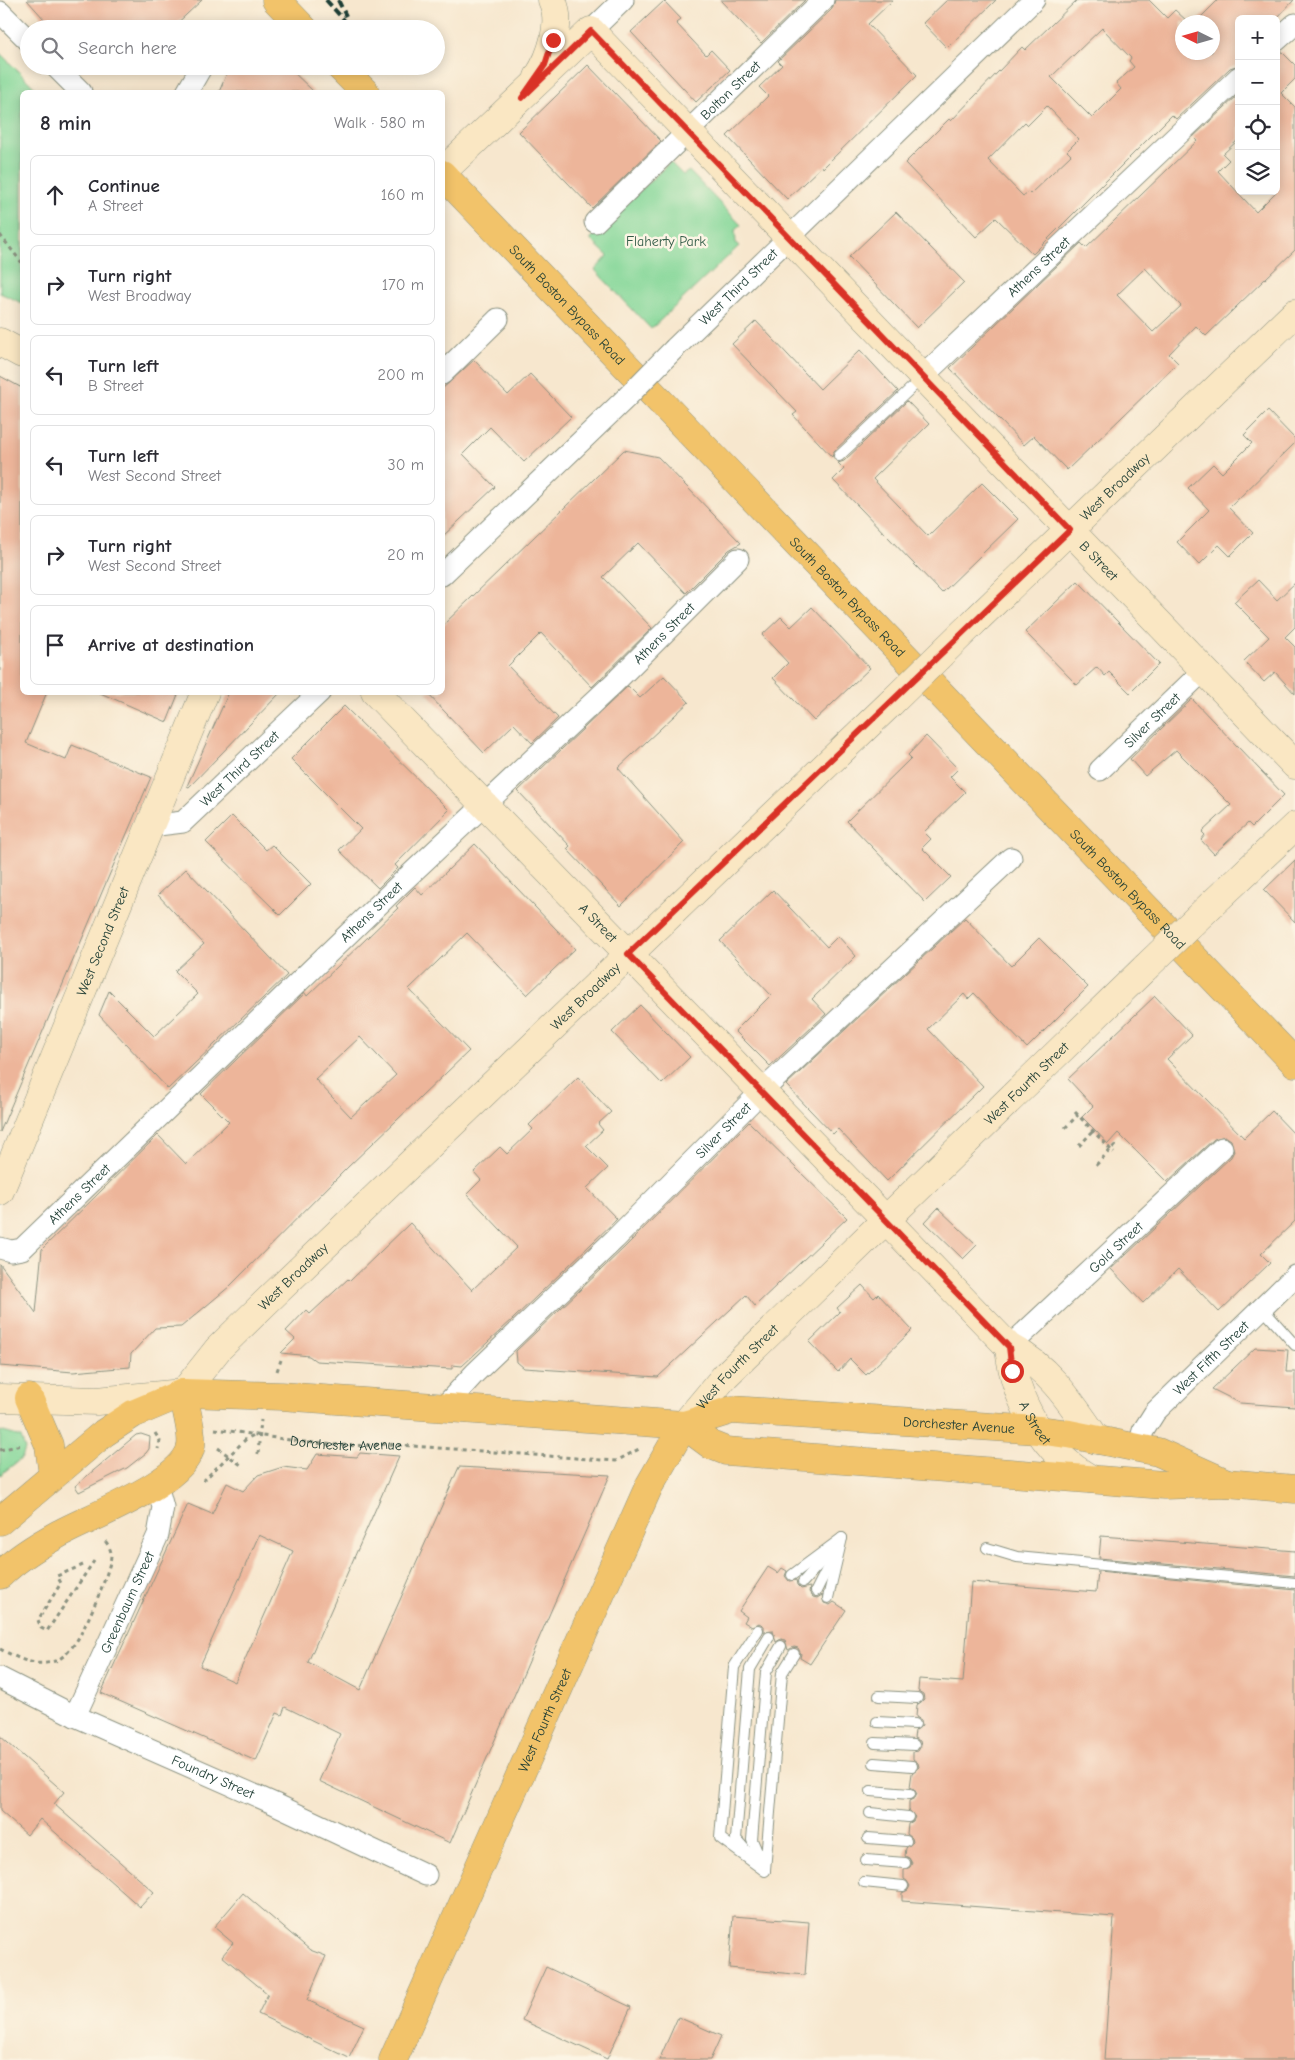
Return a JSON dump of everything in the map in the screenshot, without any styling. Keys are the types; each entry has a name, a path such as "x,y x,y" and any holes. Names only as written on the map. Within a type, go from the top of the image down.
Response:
{"main road":[{"path":"276,0 295,20"},
{"path":"522,98 538,77 548,59 555,29 553,3"},
{"path":"445,170 591,31"},
{"name":"B Street","path":"591,31 1295,765"},
{"path":"348,75 362,90"},
{"name":"South Boston Bypass Road","path":"445,176 1295,1063"},
{"name":"West Broadway","path":"0,1521 123,1420 183,1392 218,1349 1295,313"},
{"path":"0,342 20,353"},
{"name":"West Second Street","path":"0,1191 204,695"},
{"name":"A Street","path":"378,695 1009,1347 1032,1361 1063,1392 1097,1440"},
{"name":"West Fourth Street","path":"393,2060 649,1486 684,1425 725,1376 1146,967 1295,826"},
{"name":"A Street","path":"1009,1347 1012,1371 1018,1390 1038,1430 1064,1460 1091,1479"},
{"path":"0,1575 8,1567 56,1536 157,1485 175,1472 188,1456 191,1444 183,1392"},
{"name":"Dorchester Avenue","path":"0,1398 96,1401 183,1392 281,1396 684,1425 732,1410 1038,1430 1138,1448 1165,1455 1227,1483"},
{"path":"29,1398 49,1445 53,1476"},
{"name":"Dorchester Avenue","path":"684,1425 711,1445 726,1450 1164,1485 1227,1483 1295,1489"}],"street":[{"path":"591,31 623,0"},
{"name":"Bolton Street","path":"596,222 823,0"},
{"name":"West Third Street","path":"445,571 625,400 675,348 790,239 1034,0"},
{"path":"0,12 20,32"},
{"path":"1280,38 1295,24"},
{"path":"63,75 79,90"},
{"path":"187,90 196,75"},
{"name":"Athens Street","path":"923,376 1235,81"},
{"path":"445,371 498,320"},
{"name":"Athens Street","path":"0,1248 11,1251 22,1249 400,884 614,683 738,559"},
{"name":"Silver Street","path":"1100,770 1204,670"},
{"name":"West Third Street","path":"150,826 184,822 317,695"},
{"name":"Silver Street","path":"442,1409 475,1373 615,1239 761,1092 932,930 1012,858"},
{"name":"Gold Street","path":"1009,1347 1222,1148"},
{"name":"West Fifth Street","path":"1138,1448 1143,1431 1155,1412 1295,1276"},
{"name":"Greenbaum Street","path":"75,1716 158,1535 163,1507 157,1485"},
{"name":"Foundry Street","path":"0,1678 75,1716 275,1804 426,1875"}],"lane":[{"name":"Athens Street","path":"839,456 923,376"},
{"path":"1262,1308 1295,1344"},
{"path":"792,1575 842,1538"},
{"path":"803,1582 842,1538"},
{"path":"816,1591 842,1538"},
{"path":"828,1598 842,1538"},
{"path":"987,1548 1016,1557 1295,1583"},
{"path":"758,1630 734,1667 720,1838 765,1871"},
{"path":"765,1871 736,1839 750,1669 769,1638"},
{"path":"765,1871 752,1840 766,1672 781,1646"},
{"path":"765,1871 782,1673 794,1654"},
{"path":"879,1696 917,1698"},
{"path":"877,1722 915,1724"},
{"path":"875,1743 914,1745"},
{"path":"874,1764 912,1766"},
{"path":"871,1791 910,1794"},
{"path":"870,1813 908,1817"},
{"path":"868,1838 906,1840"},
{"path":"866,1860 905,1863"},
{"path":"864,1882 903,1886"}],"path":[{"path":"0,235 20,260"},
{"path":"1075,1112 1114,1153"},
{"path":"1066,1128 1078,1115"},
{"path":"1079,1146 1094,1131"},
{"path":"1096,1164 1116,1144"},
{"path":"258,1454 259,1424"},
{"name":"Dorchester Avenue","path":"188,1426 290,1440 368,1446 385,1444 616,1461 641,1447"},
{"path":"150,1431 156,1433 160,1440 159,1448 156,1452"},
{"path":"0,1450 24,1444"},
{"path":"218,1448 241,1465"},
{"path":"0,1649 22,1660 39,1664 56,1661 68,1651 79,1638 109,1568 111,1554 107,1541 101,1541"},
{"path":"83,1565 57,1576 61,1583 38,1620 41,1628 47,1631 94,1561"}],"green space":[{"path":"0,53 37,90 20,90 20,302 0,293"},
{"name":"Flaherty Park","path":"670,162 683,175 689,171 741,225 735,230 736,243 739,246 651,329 595,270 608,256 590,239"},
{"path":"0,1431 21,1437 25,1449 22,1458 0,1475"}],"building":[{"path":"27,0 202,0 181,20 45,20"},
{"path":"720,0 805,0 761,43"},
{"path":"835,0 893,0 868,24 917,75 823,168 822,166 787,199 727,136 768,96 759,87 782,65 778,61 832,9"},
{"path":"947,0 996,0 947,48 923,23"},
{"path":"1077,0 1149,0 1167,18 1175,10 1180,15 1175,15 1175,60 1220,60 1220,15 1203,15 1218,0 1294,0 1280,15 1235,15 1235,66 1230,68 1176,119 1172,115 1033,254 996,218 976,237 905,163 949,119 951,121 1022,47 1025,50","holes":["1102,28 1131,58 1129,61 1134,67 1116,83 1121,89 1092,118 1051,77","1047,106 1079,139 1067,151 1071,155 1030,194 1028,192 1023,196 988,160 1025,122 1028,125"]},
{"path":"664,1 681,19 676,23 706,55 711,50 730,70 696,102 631,32"},
{"path":"1280,52 1282,52 1295,65 1295,79 1281,93 1295,107 1295,250 1206,336 1196,326 1169,354 1178,363 1067,470 1034,436 1024,445 950,368 1081,243 1086,248 1197,141 1193,137 1235,98 1235,143 1223,154 1229,160 1218,171 1235,189 1235,195 1240,195 1256,212 1273,195 1280,195","holes":["1145,268 1181,306 1153,332 1117,295"]},
{"path":"588,65 661,141 592,208 519,132"},
{"path":"226,75 296,75 312,90 220,90"},
{"path":"896,212 964,282 917,328 849,257"},
{"path":"756,321 820,389 860,350 898,391 834,451 832,457 793,415 797,412 732,344"},
{"path":"474,360 508,395 530,374 571,417 524,462 490,427 463,454 495,487 445,534 445,386"},
{"path":"0,376 20,387 20,695 46,695 26,743 66,760 72,745 151,777 0,1132"},
{"path":"907,401 929,424 873,479 928,536 982,483 1018,519 942,593 833,480 844,469 838,463 844,461"},
{"path":"1268,411 1295,439 1295,443 1229,508 1253,533 1230,556 1219,545 1199,565 1177,542 1209,510 1188,488 1213,464 1222,473 1252,443 1244,435"},
{"path":"624,450 658,457 741,543 729,550 686,593 638,543 603,577 652,628 592,687 541,633 508,666 558,718 532,743 514,724 484,753 429,695 445,695 445,623"},
{"path":"1258,580 1277,600 1295,583 1295,627 1285,637 1295,647 1295,694 1275,672 1264,682 1244,661 1269,637 1234,602"},
{"path":"1078,581 1159,664 1130,693 1109,672 1105,676 1097,667 1077,685 1025,632"},
{"path":"812,607 870,668 814,721 773,678 788,663 762,635 781,617 791,627"},
{"path":"664,676 689,702 618,768 684,842 621,906 567,849 570,846 518,791 628,686 640,698"},
{"path":"105,695 178,695 167,722"},
{"path":"228,695 278,695 189,787 187,786"},
{"path":"1192,699 1284,795 1252,827 1248,823 1214,854 1201,840 1205,835 1202,832 1231,805 1176,750 1145,776 1130,759"},
{"path":"344,706 449,810 395,865 398,868 378,888 339,850 361,829 291,759"},
{"path":"926,736 958,769 950,777 965,792 924,832 931,839 922,848 951,877 925,902 847,821 911,758 908,755"},
{"path":"232,816 266,850 272,845 311,884 280,915 206,842"},
{"path":"475,844 575,949 527,995 467,933 409,989 469,1051 348,1167 230,1286 181,1327 155,1328 131,1354 130,1367 73,1372 0,1366 0,1264 36,1313 42,1249 158,1135 186,1164 229,1122 201,1094 305,993 307,996 398,908 396,906 415,887 422,895","holes":["360,1037 396,1075 351,1117 315,1079"]},
{"path":"1295,860 1295,922 1264,890"},
{"path":"186,869 287,975 168,1089 99,1015 109,991 154,1036 198,994 175,971 204,944 158,895"},
{"path":"773,890 827,947 838,936 856,956 812,999 826,1014 770,1066 735,1031 771,995 720,941"},
{"path":"965,918 1011,966 1039,938 1088,987 1027,1048 974,993 968,999 964,994 928,1029 983,1086 887,1181 838,1129 833,1134 786,1085"},
{"path":"1155,996 1192,1035 1167,1059 1244,1138 1272,1111 1295,1135 1295,1221 1261,1254 1270,1263 1219,1312 1178,1269 1143,1303 1111,1269 1231,1157 1234,1151 1231,1140 1225,1136 1214,1139 1167,1182 1118,1133 1108,1144 1082,1117 1093,1106 1068,1079"},
{"path":"640,1005 690,1057 662,1084 612,1032"},
{"path":"578,1077 611,1112 598,1124 603,1130 586,1146 608,1168 587,1188 617,1219 513,1319 462,1366 452,1365 452,1369 316,1361 309,1356 281,1353 295,1339 286,1331 306,1310 310,1314 348,1279 350,1281 410,1223 472,1290 517,1247 467,1194 481,1180 474,1172 500,1147 507,1154 533,1129 529,1125"},
{"path":"749,1122 847,1218 755,1306 746,1295 658,1377 524,1368 517,1362 516,1351 624,1248"},
{"path":"938,1208 977,1245 963,1259 925,1222"},
{"path":"862,1285 874,1298 878,1294 912,1330 866,1375 850,1359 838,1372 809,1342 840,1312 837,1308"},
{"path":"1255,1348 1288,1350 1286,1372 1295,1372 1295,1407 1240,1403 1212,1389"},
{"path":"141,1434 150,1437 149,1449 146,1453 127,1468 79,1492 75,1486 136,1435"},
{"path":"360,1453 399,1456 308,1662 360,1690 459,1467 610,1475 450,1843 319,1781 340,1734 285,1707 282,1715 277,1713 256,1761 101,1693 188,1504 212,1514 227,1483 243,1491 258,1475 283,1467 307,1470 317,1454 357,1457","holes":["259,1535 293,1551 235,1682 200,1666"]},
{"path":"1101,1536 1295,1551 1295,1576 1099,1558"},
{"path":"768,1567 778,1573 782,1568 787,1571 785,1576 789,1581 796,1580 797,1585 801,1589 810,1587 809,1592 813,1597 817,1598 822,1595 824,1603 830,1605 834,1602 846,1610 810,1664 800,1658 801,1654 798,1648 794,1647 788,1650 785,1640 781,1639 776,1642 773,1631 764,1632 764,1626 759,1623 752,1627 744,1622 747,1617 739,1611"},
{"path":"1098,1571 1295,1590 1295,2060 1104,2060 1114,1917 902,1901 902,1893 908,1890 910,1886 904,1879 904,1870 910,1867 912,1863 905,1856 906,1848 913,1842 912,1838 907,1834 908,1824 915,1817 909,1810 909,1801 915,1798 917,1794 910,1787 912,1773 919,1767 918,1763 913,1759 913,1752 918,1751 921,1746 920,1741 914,1738 915,1731 922,1725 921,1720 916,1717 917,1705 924,1699 923,1694 918,1691 919,1679 963,1682 971,1582 1096,1592"},
{"path":"0,1736 64,1792 54,1804 154,1892 140,1907 40,1819 27,1835 0,1811"},
{"path":"243,1893 310,1950 326,1956 307,2000 364,2026 349,2058 258,2014 268,1994 222,1956 233,1943 214,1927"},
{"path":"733,1916 809,1922 805,1975 729,1968"},
{"path":"546,1967 631,2007 607,2059 522,2020"},
{"path":"678,2017 721,2036 710,2060 659,2060"}],"railway":[{"path":"326,0 344,20"},
{"path":"338,0 346,16"}],"route":[{"path":"553,40 545,65 522,98 591,31 1070,530 628,954 1009,1347 1012,1371"}]}
